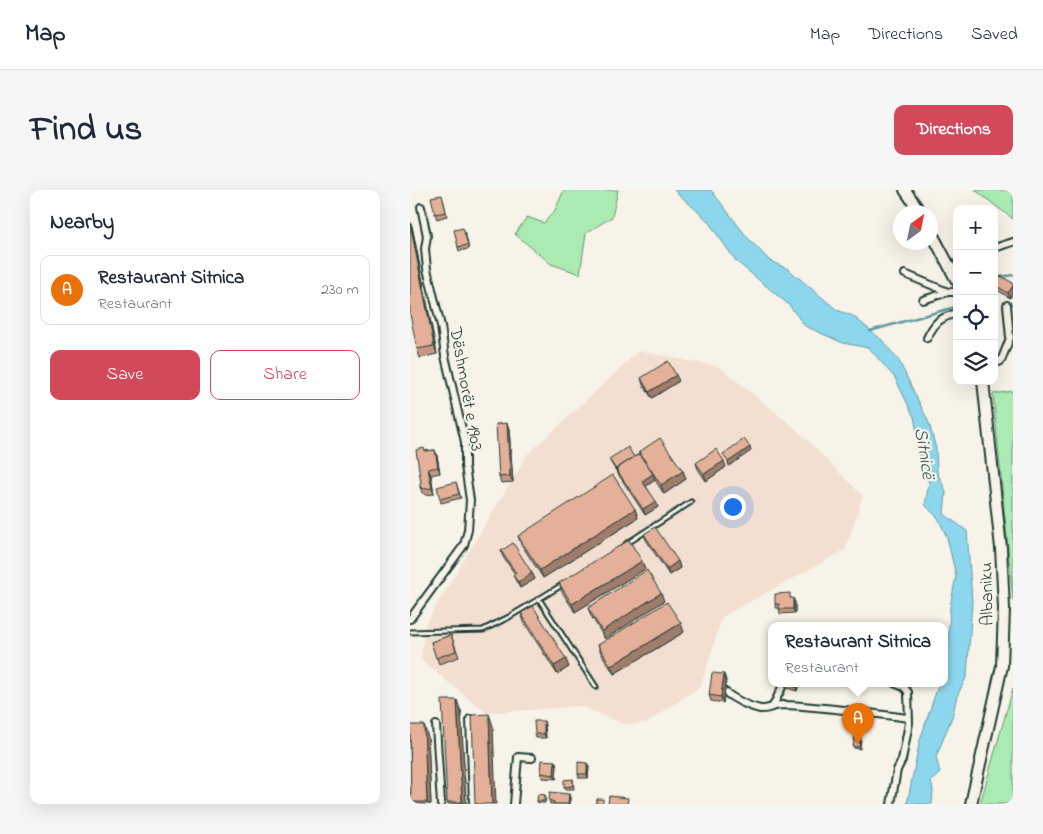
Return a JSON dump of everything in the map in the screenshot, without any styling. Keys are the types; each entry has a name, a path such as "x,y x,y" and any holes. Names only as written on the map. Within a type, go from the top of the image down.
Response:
{"main road":[{"path":"905,190 915,205"},
{"path":"938,243 953,267"},
{"name":"Albaniku","path":"971,804 1002,666 1004,627 1001,548 983,385"}],"street":[{"name":"Dëshmorët e 1903","path":"410,619 464,545 470,512 465,466 465,442 445,356 441,326 428,276 427,236 421,207"},
{"path":"998,247 1013,242"},
{"path":"905,274 948,292"},
{"path":"924,300 953,292"},
{"path":"998,362 1001,361 1010,338 1007,305"},
{"path":"927,338 933,327 942,318 953,314"},
{"path":"773,706 782,687"},
{"path":"890,804 897,770 902,760 909,718 908,692 904,687"},
{"path":"722,690 734,699 763,710 780,705 909,718"},
{"path":"470,719 473,804"},
{"path":"436,725 441,804"},
{"path":"514,804 518,757 532,758"}],"lane":[{"path":"624,545 691,502"},
{"path":"410,632 483,630 509,618 564,583"},
{"path":"539,599 596,687"}],"shaded area":[{"path":"639,351 719,367 796,429 863,496 845,550 722,617 701,686 647,723 623,724 581,706 487,713 421,660 425,625 527,455"}],"green space":[{"path":"564,190 618,190 612,217 586,233 580,274 551,264 515,234 527,217 544,223 555,210"},
{"path":"975,190 1013,190 1013,219 998,208 998,205 995,205"},
{"path":"1013,391 1013,600 993,394"},
{"path":"1013,688 1013,804 980,804"}],"water":[{"name":"Sitnicë","path":"674,190 711,190 747,237 770,261 788,269 837,310 853,316 882,340 899,361 929,423 936,449 937,472 946,492 944,514 967,531 972,601 967,676 957,696 952,717 936,757 940,773 931,781 933,790 932,804 907,804 920,740 938,687 948,687 950,607 956,576 947,537 938,518 925,505 929,483 919,457 918,436 914,417 895,378 869,348 843,343 805,326 789,305 736,261 707,220"}],"building":[{"path":"442,195 446,212 435,214 431,197"},
{"path":"410,223 434,346 417,349 410,314"},
{"path":"463,228 468,245 458,247 454,230"},
{"path":"1001,276 1013,283 1008,293 998,287 998,280"},
{"path":"668,361 676,375 649,392 641,378"},
{"path":"507,423 510,476 499,477 496,424"},
{"path":"660,438 683,471 661,485 639,452"},
{"path":"744,439 750,447 728,462 723,454"},
{"path":"628,447 634,457 616,469 617,471 609,459"},
{"path":"424,448 425,451 435,450 438,467 428,469 432,488 423,489 420,487 416,450"},
{"path":"716,449 724,461 704,474 696,463"},
{"path":"639,454 653,474 642,481 656,501 643,509 616,469"},
{"path":"613,475 635,509 540,570 518,536"},
{"path":"456,482 459,494 440,499 437,487"},
{"path":"655,527 678,561 667,569 644,534"},
{"path":"629,540 642,561 572,604 559,583"},
{"path":"513,543 532,573 518,582 513,575 516,573 501,551"},
{"path":"647,570 661,593 602,631 588,608"},
{"path":"790,593 790,598 793,598 793,609 779,609 779,604 775,604 775,594"},
{"path":"667,602 681,623 611,666 598,645"},
{"path":"533,606 566,659 554,666 521,613"},
{"path":"451,635 456,651 436,658 431,642"},
{"path":"712,673 724,674 721,697 709,695"},
{"path":"442,700 457,700 462,802 447,802"},
{"path":"489,714 492,804 475,804 472,715"},
{"path":"534,721 544,721 544,734 535,734"},
{"path":"410,725 424,725 427,802 411,802"},
{"path":"855,736 861,737 859,747 853,746"},
{"path":"542,760 555,761 554,775 541,773"},
{"path":"578,762 587,763 587,774 578,774"},
{"path":"573,779 573,786 564,787 564,780"},
{"path":"550,792 569,794 568,804 554,804 554,802 549,800"},
{"path":"538,794 545,795 544,801 537,801"},
{"path":"609,796 628,798 627,804 608,804"},
{"path":"597,799 603,799 603,804 596,804"}],"waterway":[{"path":"998,277 1013,275"},
{"path":"870,331 953,308"}],"place":[{"name":"Restaurant Sitnica","path":"858,744"}]}
